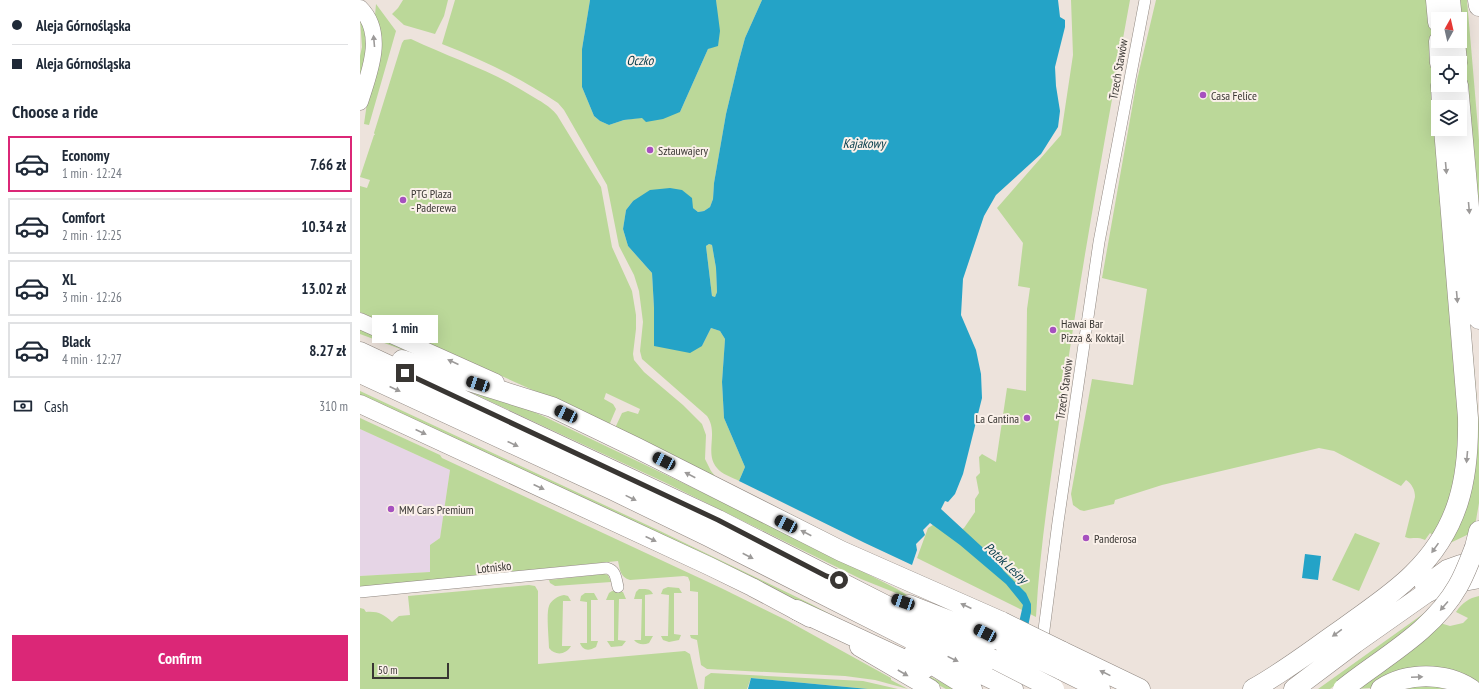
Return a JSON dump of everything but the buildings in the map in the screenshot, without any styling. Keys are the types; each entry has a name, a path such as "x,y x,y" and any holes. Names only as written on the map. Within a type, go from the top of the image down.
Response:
{"highway":[{"path":"1436,0 1437,12"},
{"path":"1450,0 1451,12"},
{"path":"1478,0 1479,6"},
{"path":"1459,92 1479,319"},
{"path":"1252,689 1279,674 1338,632 1384,598 1413,574 1427,559 1446,530 1460,497 1467,460 1468,418 1445,136"},
{"path":"360,346 552,407 1060,660 1140,689"},
{"path":"360,352 718,520 826,576 1054,689"},
{"path":"360,373 613,490 1014,689"},
{"path":"1395,614 1412,594 1447,570 1461,565 1478,547"},
{"path":"1343,689 1418,633 1436,615 1447,603 1458,587 1478,547"},
{"path":"826,576 903,602 1000,631"},
{"path":"1294,689 1395,614 1426,593 1442,585 1479,578"},
{"path":"805,586 972,689"},
{"path":"797,610 966,689"},
{"path":"1060,660 1100,689"},
{"path":"1381,689 1400,679 1429,676 1442,677 1458,682 1471,689"}],"main road":[{"path":"360,404 709,566 797,610 931,689"}],"street":[{"path":"360,102 374,54 375,43 368,19 360,7 365,0"},
{"name":"Trzech Stawów","path":"1035,689 1099,242 1145,0"},
{"path":"360,321 552,407"},
{"name":"Lotnisko","path":"360,592 607,568 612,569 614,572 618,587"}],"shaded area":[{"path":"360,429 450,470 440,538 430,545 430,572 360,576"}],"green space":[{"path":"403,0 448,0 444,16 435,34 404,25 392,14"},
{"path":"455,0 590,0 582,49 582,87 594,116 600,121 609,125 624,120 680,112 708,49 712,47 717,15 716,0 762,0 745,38 738,64 726,114 714,183 713,199 710,207 704,211 698,212 693,208 633,201 626,210 623,229 628,246 652,273 654,308 702,346 711,328 720,331 725,339 722,382 724,418 745,467 739,481 721,472 713,462 711,449 712,429 707,416 642,359 640,351 643,322 639,291 634,275 619,246 607,185 564,110 558,103 516,78 472,56 442,44"},
{"path":"1071,0 1130,0 1070,346 1047,506 1040,562 1036,617 917,558 928,528 936,523 951,536 964,528 975,512 975,499 979,493 976,477 980,473 979,457 982,454 996,462 1007,388 1026,391 1027,309 1030,288 1018,286 1023,243 997,208 1061,135 1073,55"},
{"path":"1156,0 1431,0 1431,48 1433,48 1434,56 1431,56 1431,92 1436,92 1436,100 1431,100 1431,136 1438,136 1461,407 1456,486 1434,536 1430,533 1425,540 1405,537 1415,497 1413,487 1410,483 1406,480 1401,486 1334,451 1319,448 1162,485 1115,500 1114,504 1084,511 1073,505 1071,494 1092,379 1133,385 1147,289 1102,278 1137,80"},
{"path":"1460,0 1467,0 1479,140 1479,215 1467,79 1467,56 1465,56 1464,48 1467,48 1467,12 1461,12"},
{"path":"376,4 396,31 369,125 364,124"},
{"path":"360,18 369,40 360,82 360,56 362,47"},
{"path":"411,39 516,86 545,104 557,115 601,187 612,247 632,291 636,315 633,354 634,360 644,372 683,405 702,424 706,435 705,459 715,476 618,433 616,426 622,413 628,411 638,414 640,409 606,393 604,399 613,404 616,409 610,423 603,426 537,392 360,312 360,186 367,188 370,180 360,177 375,135 374,133 402,43 404,40"},
{"path":"1453,136 1479,425 1479,503 1475,526 1469,534 1448,544 1465,503"},
{"path":"709,244 712,245 716,268 717,292 715,297 712,296 706,246"},
{"path":"360,328 422,357 360,334"},
{"path":"444,380 517,405 543,416 781,530 897,589 921,603 861,579 664,482"},
{"path":"360,391 660,531 811,604 868,634 360,397"},
{"path":"360,418 788,621 908,689 875,680 845,676 707,669 701,665 697,640 691,638 690,635 698,635 698,592 690,591 690,582 688,577 684,576 630,580 622,575 618,561 360,587 360,576 430,572 430,545 440,538 450,470 360,429"},
{"path":"1355,533 1380,543 1359,591 1332,580"},
{"path":"604,574 608,575 611,582 555,586 550,583 549,580"},
{"path":"529,585 535,586 538,591 538,664 685,651 690,654 698,689 360,689 360,608 364,609 366,612 380,614 392,622 399,616 410,615 408,596"},
{"path":"668,587 679,588 682,593 674,593 674,634 681,635 679,640 669,642 663,640 661,636 668,636 669,595 661,594 663,589"},
{"path":"639,589 649,590 653,594 645,595 645,636 653,636 649,643 645,644 639,644 634,640 641,640 642,599 634,599 636,592"},
{"path":"612,591 623,592 626,599 619,599 618,640 626,641 622,646 611,647 607,641 614,641 614,600 606,600 609,593"},
{"path":"585,593 594,593 598,600 591,600 591,641 598,641 596,647 589,650 583,648 580,643 587,643 587,602 580,601 581,596"},
{"path":"564,595 568,596 571,601 563,601 562,646 571,646 563,653 557,653 551,651 549,648 548,610 553,600"},
{"path":"1479,596 1479,686 1472,681 1355,689 1440,623 1450,626 1463,623 1468,618 1456,612 1466,601"},
{"path":"1430,609 1414,625 1330,689 1318,689"},
{"path":"869,646 955,689 946,689 868,647"},
{"path":"711,673 863,681 898,689 868,689 751,678 747,689 704,689 705,677"},
{"path":"1419,683 1457,689 1397,689"}],"water":[{"name":"Oczko","path":"590,0 716,0 720,31 718,46 708,49 680,112 663,119 646,122 642,118 624,120 609,125 600,121 594,116 582,87 582,49"},
{"name":"Kajakowy","path":"762,0 1058,0 1060,17 1065,20 1065,27 1055,67 1060,111 1058,127 1041,154 996,195 984,216 963,279 961,315 976,350 981,374 982,398 963,474 955,494 948,502 945,501 941,509 994,558 1004,571 1026,593 1031,604 1031,612 1015,689 1004,689 1023,605 1006,584 960,545 930,523 923,530 925,535 916,544 917,550 912,565 739,481 745,467 724,418 722,382 725,339 720,331 711,328 702,346 690,353 654,346 652,273 628,246 623,229 626,210 633,201 650,190 670,188 682,190 692,198 693,208 698,212 704,211 710,207 713,199 714,183 726,114 745,38","holes":["709,244 712,245 716,268 717,292 715,297 712,296 706,246"]},
{"path":"1305,554 1321,556 1318,580 1302,578"},
{"path":"751,678 868,689 748,689"}],"place":[{"name":"Casa Felice","path":"1203,95"},
{"name":"Sztauwajery","path":"650,150"},
{"name":"PTG Plaza - Paderewa","path":"403,200"},
{"name":"Hawai Bar Pizza & Koktajl","path":"1053,330"},
{"name":"La Cantina","path":"1027,418"},
{"name":"MM Cars Premium","path":"391,509"},
{"name":"Panderosa","path":"1086,538"}],"route":[{"path":"405,373 718,520 826,576 839,580"}],"water label":[{"name":"Potok Leśny","path":"1006,563"}]}
